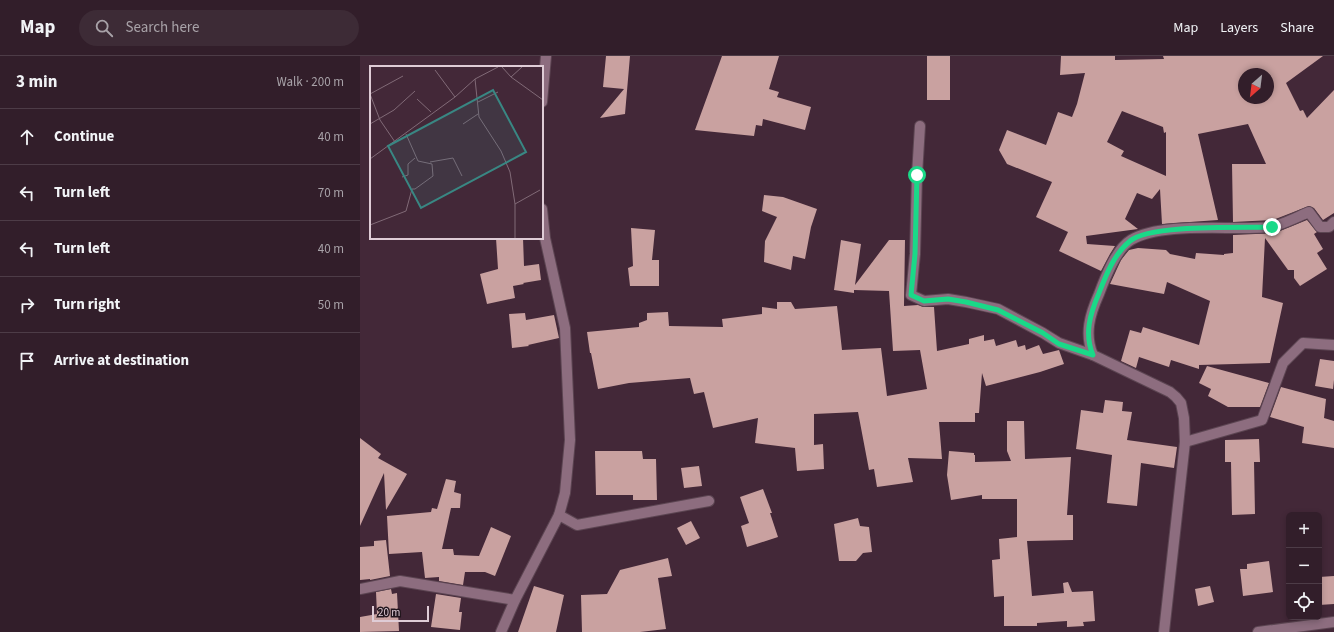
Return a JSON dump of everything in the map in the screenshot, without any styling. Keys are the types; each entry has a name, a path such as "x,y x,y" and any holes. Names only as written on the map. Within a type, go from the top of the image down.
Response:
{"street":[{"path":"543,90 546,56"},
{"path":"920,126 915,254 911,295 924,301 948,299 998,310 1043,333 1059,344 1093,355 1141,377 1170,392 1176,397 1180,404 1184,418 1185,442 1164,632"},
{"path":"1093,355 1088,331 1089,318 1108,272 1121,251 1131,240 1143,235 1160,231 1272,227 1309,212 1320,227 1329,227 1334,222"},
{"path":"500,632 559,515 565,493 570,440 565,328 545,238 543,219"},
{"path":"1185,442 1262,420 1283,363 1303,343 1334,345"},
{"path":"559,515 578,525 709,501"},
{"path":"360,589 400,581 515,600"},
{"path":"1266,631 1334,622"}],"building":[{"path":"606,56 630,56 625,114 600,118 624,89 603,87"},
{"path":"722,56 779,56 769,89 779,92 777,97 811,107 805,130 763,119 762,126 756,125 754,136 695,130"},
{"path":"927,56 950,56 950,100 927,100"},
{"path":"1061,56 1115,56 1115,60 1164,59 1163,56 1323,56 1286,83 1300,111 1303,110 1307,118 1334,90 1334,213 1323,220 1314,208 1309,206 1273,220 1233,222 1232,164 1266,164 1248,124 1198,134 1218,220 1162,224 1160,189 1152,199 1137,193 1125,219 1138,229 1086,236 1087,244 1115,246 1101,271 1059,251 1068,232 1036,217 1052,182 1007,164 999,150 1007,130 1046,145 1058,112 1072,117 1085,73 1060,75","holes":["1122,111 1163,127 1164,133 1166,132 1166,176 1121,156 1124,151 1107,142"]},
{"path":"764,195 783,197 817,209 811,227 805,259 793,256 791,270 764,262 765,241 777,217 762,211"},
{"path":"1307,220 1317,232 1314,234 1323,249 1317,253 1327,269 1300,286 1294,278 1294,270 1288,270 1265,238 1262,297 1283,303 1270,363 1199,365 1199,369 1171,360 1169,367 1139,357 1136,368 1121,361 1130,330 1141,333 1143,327 1199,345 1210,301 1167,282 1164,294 1110,284 1121,260 1129,250 1138,248 1166,250 1170,254 1195,259 1196,253 1224,255 1233,253 1233,235 1275,233"},
{"path":"631,228 655,230 652,260 659,260 659,286 630,286 628,268 633,266"},
{"path":"496,239 523,239 524,266 539,264 541,280 513,286 515,298 487,304 480,274 498,269"},
{"path":"841,240 861,244 855,285 889,240 905,240 904,306 918,305 924,307 934,307 937,351 969,344 969,339 984,335 984,341 994,339 996,346 1016,340 1018,347 1025,345 1026,350 1039,345 1043,354 1059,350 1064,364 986,386 982,373 979,413 975,413 975,422 939,422 942,459 908,458 913,482 877,487 874,469 869,470 858,412 814,414 814,445 823,444 824,469 797,471 795,448 755,443 758,418 713,428 704,392 694,394 690,378 629,383 598,389 587,332 639,327 639,323 647,320 647,313 668,312 669,326 723,327 722,319 762,314 762,307 777,309 777,302 791,302 795,309 837,306 842,350 881,348 887,396 927,389 920,350 893,351 889,291 854,290 854,293 834,290"},
{"path":"525,313 526,320 554,315 559,338 528,345 529,346 512,348 509,314"},
{"path":"1320,359 1334,361 1333,389 1315,386"},
{"path":"1207,366 1269,383 1260,407 1228,407 1208,396 1211,389 1199,383"},
{"path":"1281,387 1326,399 1324,418 1334,421 1334,448 1302,443 1304,427 1270,417"},
{"path":"1105,400 1123,402 1122,411 1132,412 1127,440 1177,447 1174,468 1141,463 1137,506 1107,503 1112,455 1076,449 1081,410 1103,413"},
{"path":"1007,421 1024,421 1025,459 1071,457 1067,515 1073,515 1073,540 1027,541 1032,596 1064,593 1063,583 1068,582 1072,592 1093,591 1095,621 1083,622 1084,626 1067,627 1067,621 1037,623 1037,626 1004,626 1004,596 994,597 992,560 1000,559 999,539 1017,537 1017,499 982,499 982,495 951,500 947,475 949,451 974,453 975,462 1011,461 1007,451"},
{"path":"360,438 381,454 378,458 407,474 386,510 384,473 360,526"},
{"path":"1259,439 1260,462 1254,462 1255,514 1232,515 1231,462 1225,462 1225,440"},
{"path":"595,451 642,451 643,459 656,459 657,500 633,500 633,495 596,495"},
{"path":"699,466 702,486 684,488 681,468"},
{"path":"446,479 456,481 454,492 461,494 460,508 451,508 442,549 453,549 454,555 479,556 491,527 511,536 495,576 485,572 465,572 463,585 439,581 439,577 425,578 422,552 389,554 387,516 431,512 432,508 437,509"},
{"path":"763,489 772,513 770,513 778,537 747,547 741,526 749,523 740,497"},
{"path":"858,518 860,526 869,527 872,552 863,553 856,561 839,561 834,524"},
{"path":"691,521 700,538 686,545 677,528"},
{"path":"386,540 390,576 370,580 360,580 360,547 374,546 374,541"},
{"path":"668,558 672,576 658,578 666,629 640,632 582,632 581,595 607,594 620,570"},
{"path":"1269,561 1273,592 1243,596 1240,569 1247,569 1247,564"},
{"path":"1334,576 1334,604 1322,605 1322,577"},
{"path":"534,586 564,595 556,632 518,632"},
{"path":"1210,586 1214,602 1198,606 1195,589"},
{"path":"391,589 392,594 397,593 399,631 360,632 360,617 377,614 376,592"},
{"path":"436,594 461,598 459,612 462,612 460,630 431,627"}],"route":[{"path":"917,175 915,254 911,295 924,301 948,299 998,310 1043,333 1059,344 1093,355 1088,331 1089,318 1108,272 1121,251 1131,240 1143,235 1160,231 1272,227"}]}
